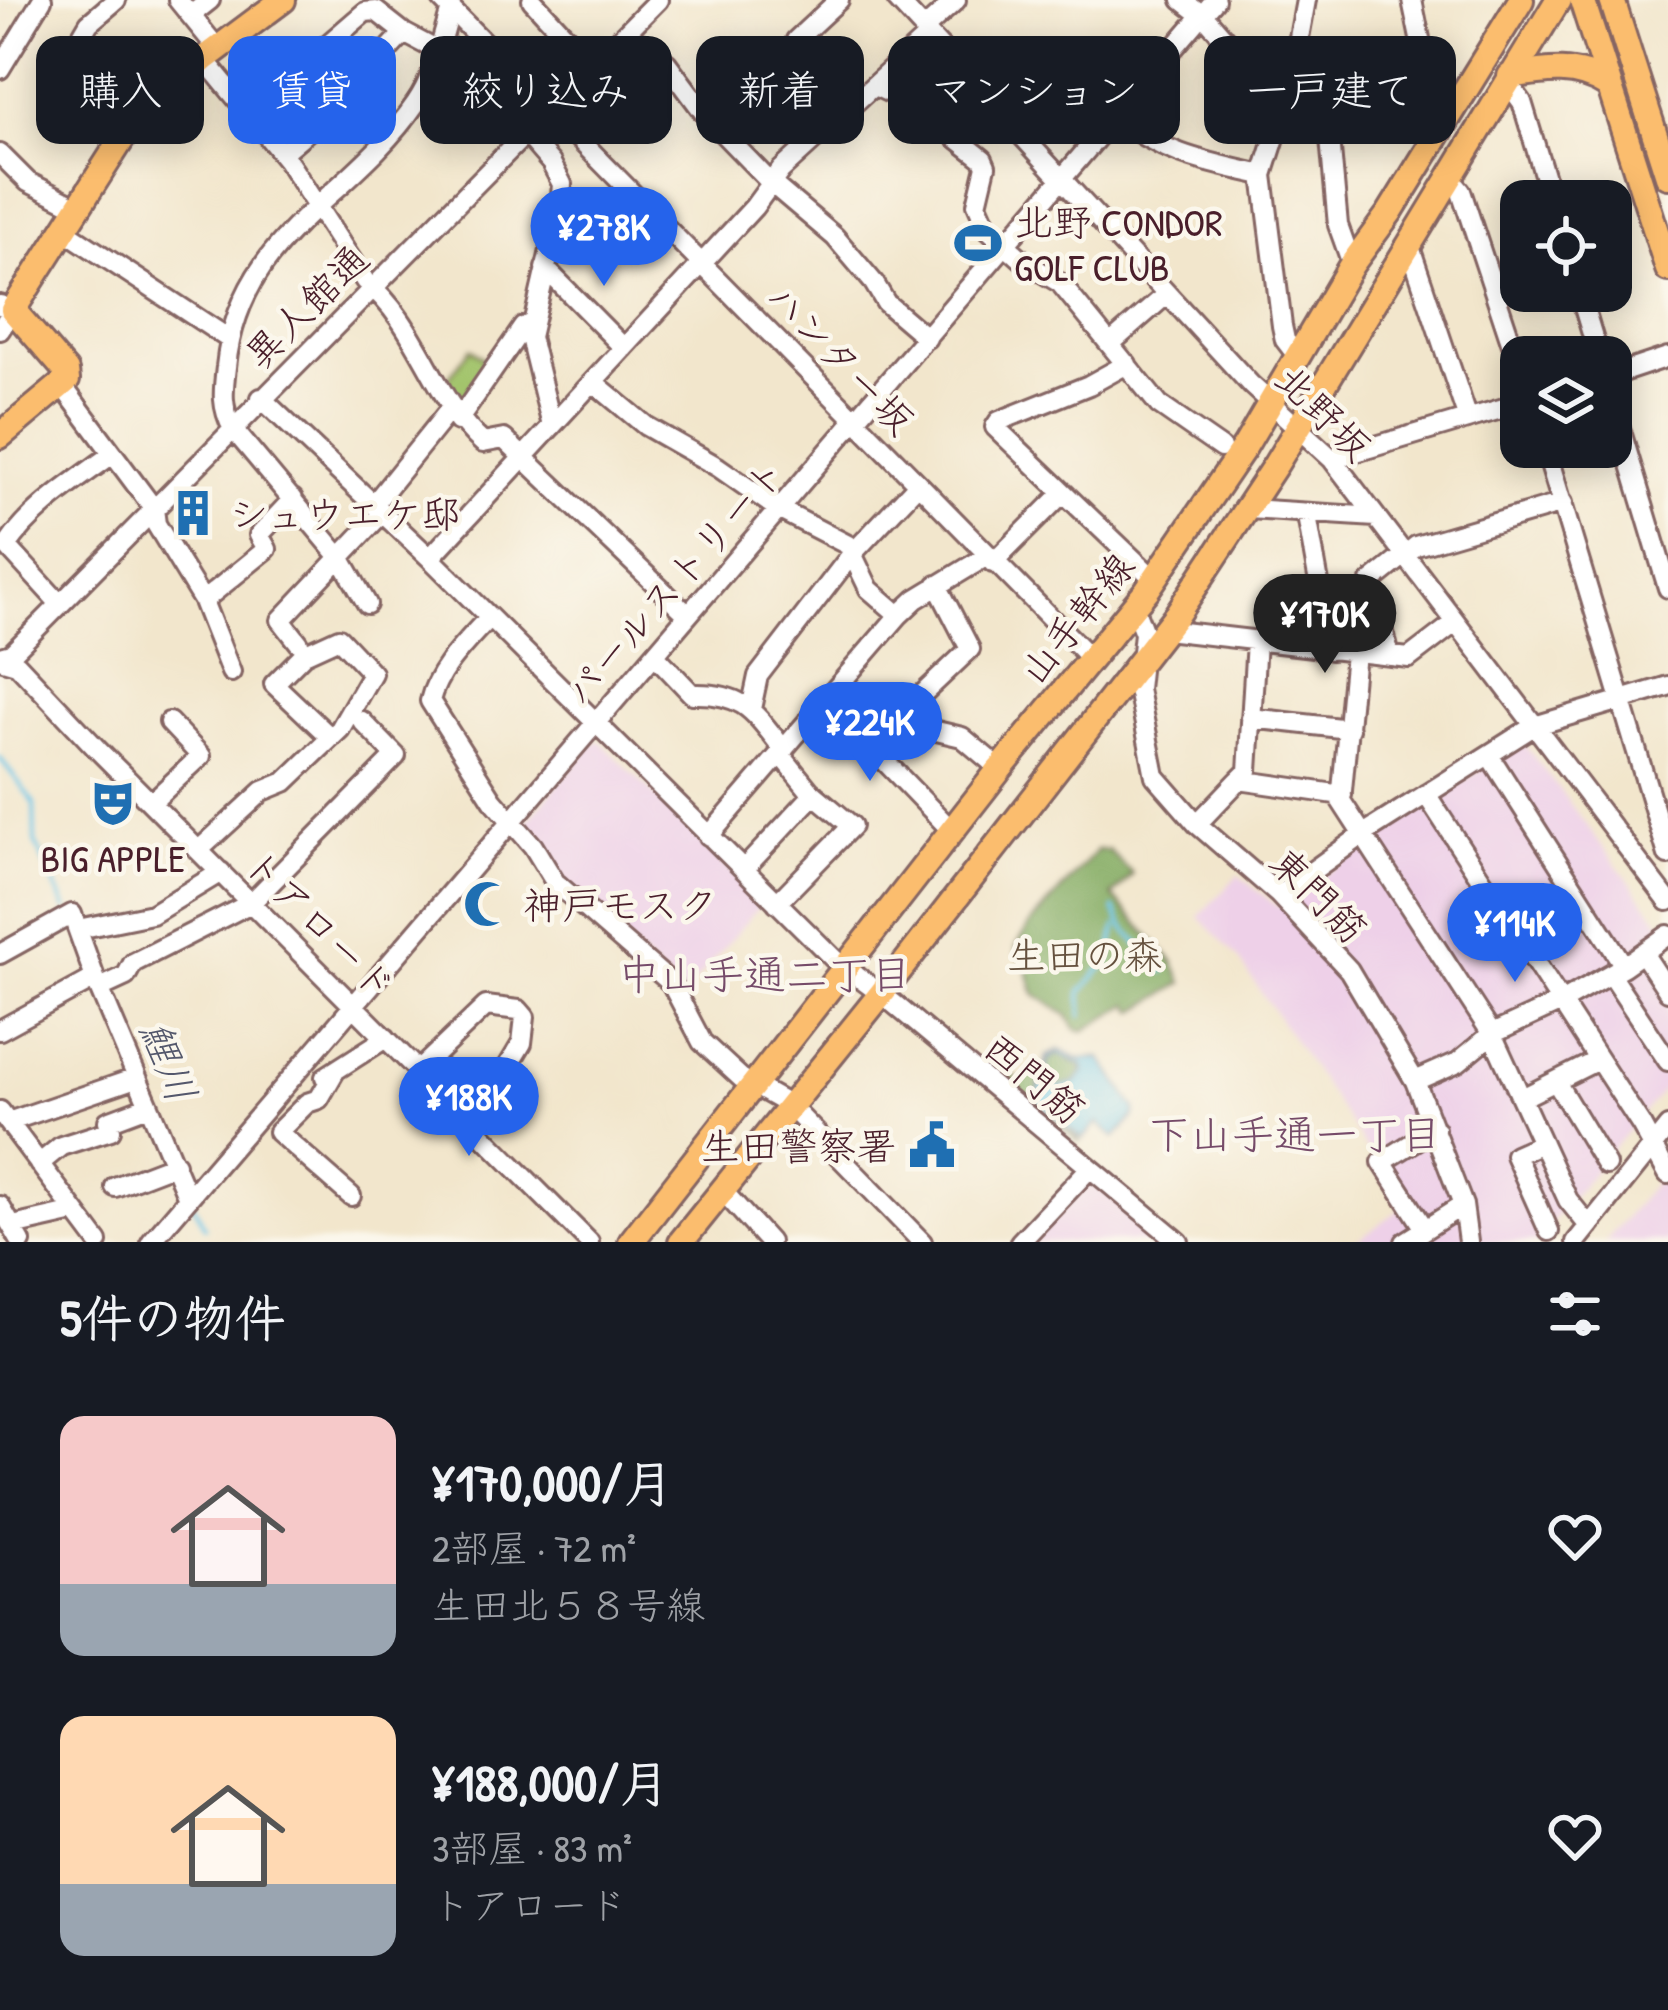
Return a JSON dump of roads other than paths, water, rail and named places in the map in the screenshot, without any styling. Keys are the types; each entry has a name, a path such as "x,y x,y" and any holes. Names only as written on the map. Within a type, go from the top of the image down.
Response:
{"main road":[{"path":"0,436 67,380 66,370 4,315 65,231 129,128 211,53 283,0"},
{"name":"山手幹線","path":"680,1242 1166,630 1248,509 1558,0"},
{"path":"1582,0 1668,268"},
{"path":"1612,0 1660,125 1668,176"},
{"name":"山手幹線","path":"1456,105 1513,4"},
{"path":"1505,84 1566,69 1607,85"},
{"name":"山手幹線","path":"631,1242 1000,769 1155,580 1431,144"}],"street":[{"path":"0,69 42,0"},
{"path":"81,36 116,0"},
{"path":"210,0 185,8 228,80"},
{"path":"339,0 351,21"},
{"path":"385,18 398,0"},
{"path":"532,0 565,36"},
{"name":"異人館通","path":"623,36 658,0"},
{"path":"800,36 838,0"},
{"name":"北野坂","path":"897,0 1166,295 1332,459 1668,901"},
{"path":"430,558 754,207 770,182 875,86 956,0"},
{"path":"1182,0 1209,8 1232,36"},
{"path":"1299,36 1306,0"},
{"path":"1412,0 1419,36"},
{"path":"440,36 447,4"},
{"name":"ハンター坂","path":"447,4 479,36"},
{"name":"パールストリート","path":"1180,41 1209,8"},
{"path":"334,36 365,12 376,11 420,46"},
{"path":"282,153 328,114 404,33"},
{"path":"626,33 667,63 707,117 770,182 835,237 886,303 927,338"},
{"path":"1505,84 1522,102 1546,180"},
{"path":"875,86 913,104 982,159 986,166 977,204 988,229 1060,283 1159,405 1221,448"},
{"path":"368,604 340,557 233,429 222,401 229,339 248,285 268,256 358,169 420,97"},
{"path":"275,144 315,208 424,356 454,415 483,443 504,439 688,615"},
{"name":"異人館通","path":"0,658 11,654 514,144"},
{"path":"529,144 551,163 562,184 532,323 536,370 552,426"},
{"name":"ハンター坂","path":"586,144 1091,658"},
{"name":"パールストリート","path":"151,1242 1090,144"},
{"path":"1154,144 1263,175"},
{"path":"1273,144 1263,175 1282,326 1298,358"},
{"path":"1331,144 1339,226 1352,264"},
{"path":"4,163 28,182 78,207"},
{"path":"1449,178 1461,191 1509,336"},
{"path":"65,231 229,339"},
{"path":"1410,247 1468,419"},
{"path":"545,268 624,348"},
{"path":"1111,344 1166,295"},
{"path":"298,643 281,620 340,557 523,327 532,323"},
{"path":"1632,369 1668,357"},
{"path":"1127,364 1089,385 999,421 995,428 1155,580"},
{"path":"593,382 646,426 718,467 778,509 848,545 868,589 899,615"},
{"path":"61,384 154,509 156,524 203,601 231,672"},
{"name":"西門筋","path":"261,398 845,968 1180,1242"},
{"path":"1332,459 1500,409"},
{"path":"60,604 7,547 34,512 111,455"},
{"path":"1552,468 1668,855"},
{"path":"1632,468 1668,589"},
{"path":"751,709 758,676 851,556 918,484"},
{"path":"709,836 899,615 938,585 990,560 1063,493"},
{"path":"203,601 267,549 259,535 293,499"},
{"path":"1390,656 1371,582 1416,545 1563,503"},
{"path":"1248,509 1376,517"},
{"path":"1307,516 1331,650"},
{"path":"870,744 970,649 938,585"},
{"name":"東門筋","path":"1134,607 1144,633 1138,689 1155,776 1197,824 1279,896 1349,970 1415,1081 1463,1205 1468,1242"},
{"path":"489,617 445,670 430,701 493,800 512,819 555,882 670,982 702,1042 741,1078 789,1105 922,1242"},
{"path":"1166,630 1408,658 1456,622"},
{"path":"200,850 263,791 285,782 331,738 340,729 372,674 338,638 304,654 274,684 331,738"},
{"path":"1197,824 1248,771 1256,641"},
{"path":"1355,652 1341,801 1492,1034 1584,1237 1668,1127"},
{"path":"655,655 692,694 736,698 751,709 814,794 852,826 777,903"},
{"name":"トアロード","path":"0,658 17,664 590,1242"},
{"path":"1279,896 1365,833 1534,726 1668,686"},
{"path":"826,700 952,831"},
{"path":"908,710 928,729 962,736 1000,769"},
{"path":"1251,718 1349,729"},
{"path":"0,1030 127,976 133,963 251,903 396,756 362,721"},
{"path":"152,802 201,756 169,722"},
{"path":"1490,755 1668,1061"},
{"path":"1239,780 1342,795"},
{"path":"744,869 814,794"},
{"path":"1426,794 1668,1174"},
{"path":"1646,873 1668,866"},
{"path":"0,954 75,921 152,914 220,872"},
{"path":"75,921 189,1197"},
{"path":"1415,1081 1458,1062 1492,1034 1559,1003 1668,935"},
{"path":"1643,952 1668,991"},
{"path":"419,1070 486,1006 519,1010 525,1017 522,1042 473,1125"},
{"path":"351,1196 278,1132 308,1103 319,1099 346,1061 386,1038"},
{"path":"1522,1098 1598,1060"},
{"path":"98,1242 4,1117 136,1078"},
{"path":"1556,1082 1606,1165"},
{"path":"39,1164 61,1146 111,1130 108,1121 148,1106"},
{"path":"1425,1229 1382,1162 1435,1130"},
{"path":"1542,1143 1515,1155 1549,1231"},
{"path":"116,1187 175,1164"},
{"path":"1050,1242 1027,1235 1090,1168"},
{"path":"722,1190 769,1242"},
{"path":"1405,1242 1463,1205"},
{"path":"0,1206 17,1234 75,1212"}],"water":[{"path":"1059,1050 1079,1059 1101,1058 1136,1109 1135,1116 1115,1138 1098,1123 1083,1139 1037,1102 1046,1057","holes":["1058,1054 1083,1065 1084,1072 1074,1084 1059,1087 1047,1079 1047,1061"]}],"waterway":[{"name":"鯉川","path":"0,758 34,803 35,842 66,909"},
{"path":"1114,909 1122,926 1164,971"},
{"path":"1082,1016 1081,992 1109,960 1116,927"},
{"name":"鯉川","path":"191,1201 205,1227"}],"place":[{"name":"北野 CONDOR GOLF CLUB","path":"978,243"},
{"name":"シュウエケ邸","path":"193,513"},
{"name":"BIG APPLE","path":"113,803"},
{"name":"神戸モスク","path":"487,904"},
{"name":"生田警察署","path":"932,1145"}],"district":[{"name":"中山手通二丁目","path":"765,973"},
{"name":"下山手通一丁目","path":"1295,1133"}],"park label":[{"name":"生田の森","path":"1085,954"}]}
